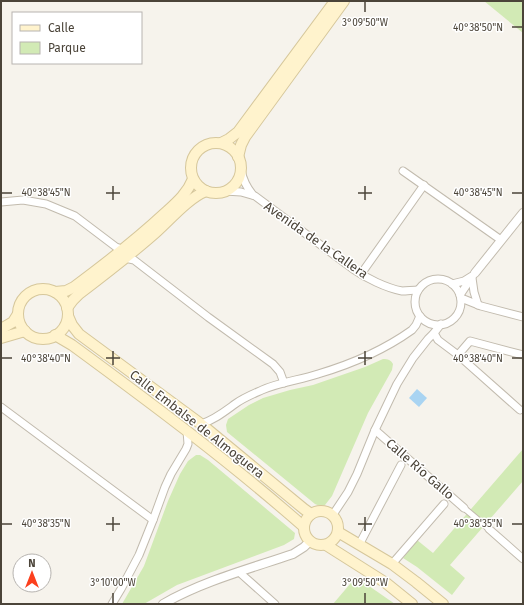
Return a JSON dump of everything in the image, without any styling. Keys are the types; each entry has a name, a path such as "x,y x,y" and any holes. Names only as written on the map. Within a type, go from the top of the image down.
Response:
{"main road":[{"path":"238,156 245,137 335,1"},
{"path":"221,143 230,147 236,152 242,170 236,183 229,189 217,193 206,191 201,188 194,179 191,171 191,163 196,152 204,146 229,140 238,132 344,1"},
{"path":"18,314 21,326 30,335 36,338 49,338 62,331 66,324 68,312 73,300 124,254 185,194 194,179"},
{"path":"1,329 13,322 18,314 23,300 30,293 39,289 55,292 66,291 74,287 154,234 198,194 206,191"},
{"path":"55,292 65,301 68,312"},
{"name":"Calle Embalse de Almoguera","path":"68,312 72,325 79,334 201,424 311,514"},
{"path":"1,338 25,331"},
{"name":"Calle Embalse de Almoguera","path":"55,336 72,344 187,431 254,484 303,526"},
{"path":"326,545 335,539 338,532 337,521 326,512 318,511 306,518 303,526 306,538 309,542 318,545 326,545 386,583 412,604"},
{"path":"338,532 392,564 443,604"}],"street":[{"name":"Avenida de la Callera","path":"242,170 246,187 253,196 361,274 386,286 403,291 418,290"},
{"path":"403,171 501,240"},
{"path":"361,274 424,186"},
{"name":"Avenida de la Callera","path":"225,191 241,192 253,196"},
{"path":"1,202 23,200 46,204 75,216 208,317 273,364 280,372 284,383"},
{"path":"523,212 474,276 460,297 459,309 457,314 452,319 446,323 430,324 420,316 416,309 415,301 415,296 421,286 428,281 442,279 452,284 460,297 480,306 523,317"},
{"path":"452,284 464,281 474,276"},
{"path":"474,276 474,292 480,306"},
{"name":"Avenida de la Callera","path":"403,291 415,301"},
{"path":"459,309 464,307 480,306"},
{"path":"201,424 209,422 250,395 273,386 336,368 380,350 412,330 420,316"},
{"path":"428,339 431,329 430,324"},
{"path":"332,516 348,492 357,474 396,384 413,358 441,324"},
{"path":"434,333 438,340 458,355 521,411"},
{"path":"458,355 470,341 523,355"},
{"path":"1,406 153,520"},
{"name":"Calle Río Gallo","path":"375,430 464,508"},
{"path":"112,604 139,555 165,487 186,449 188,444 187,431"},
{"path":"359,545 401,465"},
{"path":"392,564 444,504"},
{"path":"464,508 523,559"},
{"path":"169,603 213,581 293,554 309,542"},
{"path":"239,572 275,604"}],"green space":[{"path":"484,1 523,1 523,33"},
{"path":"383,359 388,360 393,364 392,370 368,413 332,496 325,505 320,506 315,504 227,432 226,425 228,419 249,405 263,398 313,385 365,367"},
{"path":"523,449 523,481 450,565 465,578 452,595 417,567 403,558 417,540 433,553"},
{"path":"196,455 200,455 208,460 295,533 294,539 284,545 177,585 144,604 122,604 144,566 168,501 180,474 188,461"},
{"path":"356,577 395,604 333,604"}],"water":[{"path":"417,389 427,398 419,407 409,398"}]}
